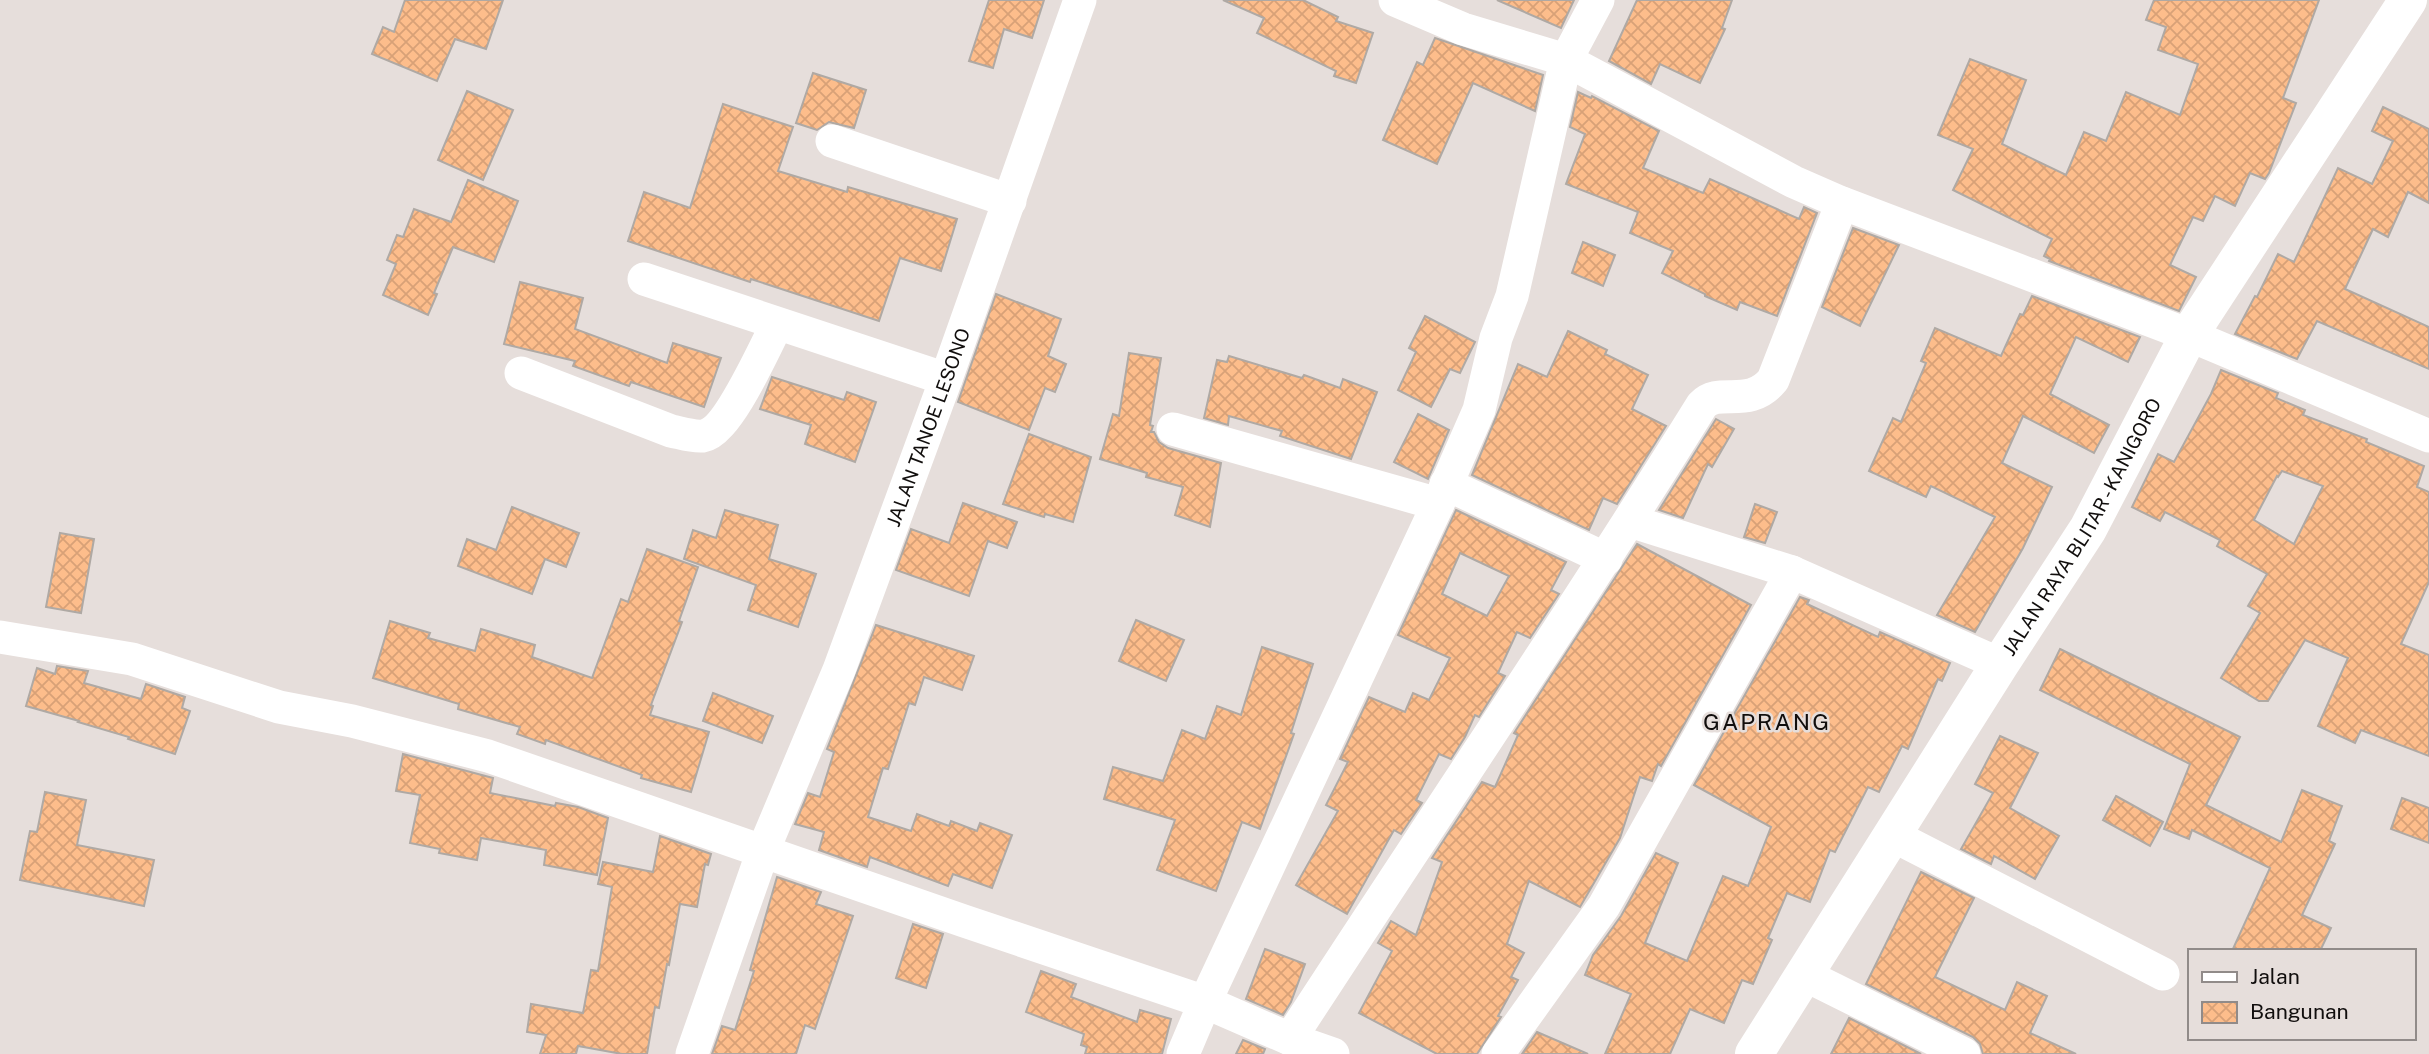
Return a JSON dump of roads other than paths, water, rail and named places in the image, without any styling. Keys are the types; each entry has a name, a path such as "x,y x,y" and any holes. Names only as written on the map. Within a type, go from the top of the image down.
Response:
{"main road":[{"name":"JALAN RAYA BLITAR - KANIGORO","path":"1755,1054 2088,529 2189,335 2408,0"}],"street":[{"name":"JALAN TANOE LESONO","path":"692,1054 763,851 839,670 946,379 1080,0"},
{"path":"1395,0 1463,29 1566,60 1794,183 2189,335 2429,436"},
{"path":"1183,1054 1479,410 1496,338 1511,296 1566,60 1598,0"},
{"path":"832,141 1010,201"},
{"path":"1290,1039 1606,559 1706,401 1756,395 1773,380 1842,203"},
{"path":"644,279 946,379"},
{"path":"521,373 671,431 704,436 715,429 738,399 777,324"},
{"path":"1173,429 1442,494 1606,559"},
{"path":"1630,521 1792,572 2000,664"},
{"path":"1498,1054 1604,906 1792,572"},
{"path":"0,637 132,659 279,707 352,721 488,756 1205,1002 1290,1039 1333,1054"},
{"path":"1892,835 2163,974"},
{"path":"1805,975 1964,1054"}],"district":[{"name":"GAPRANG","path":"1767,721"}]}
